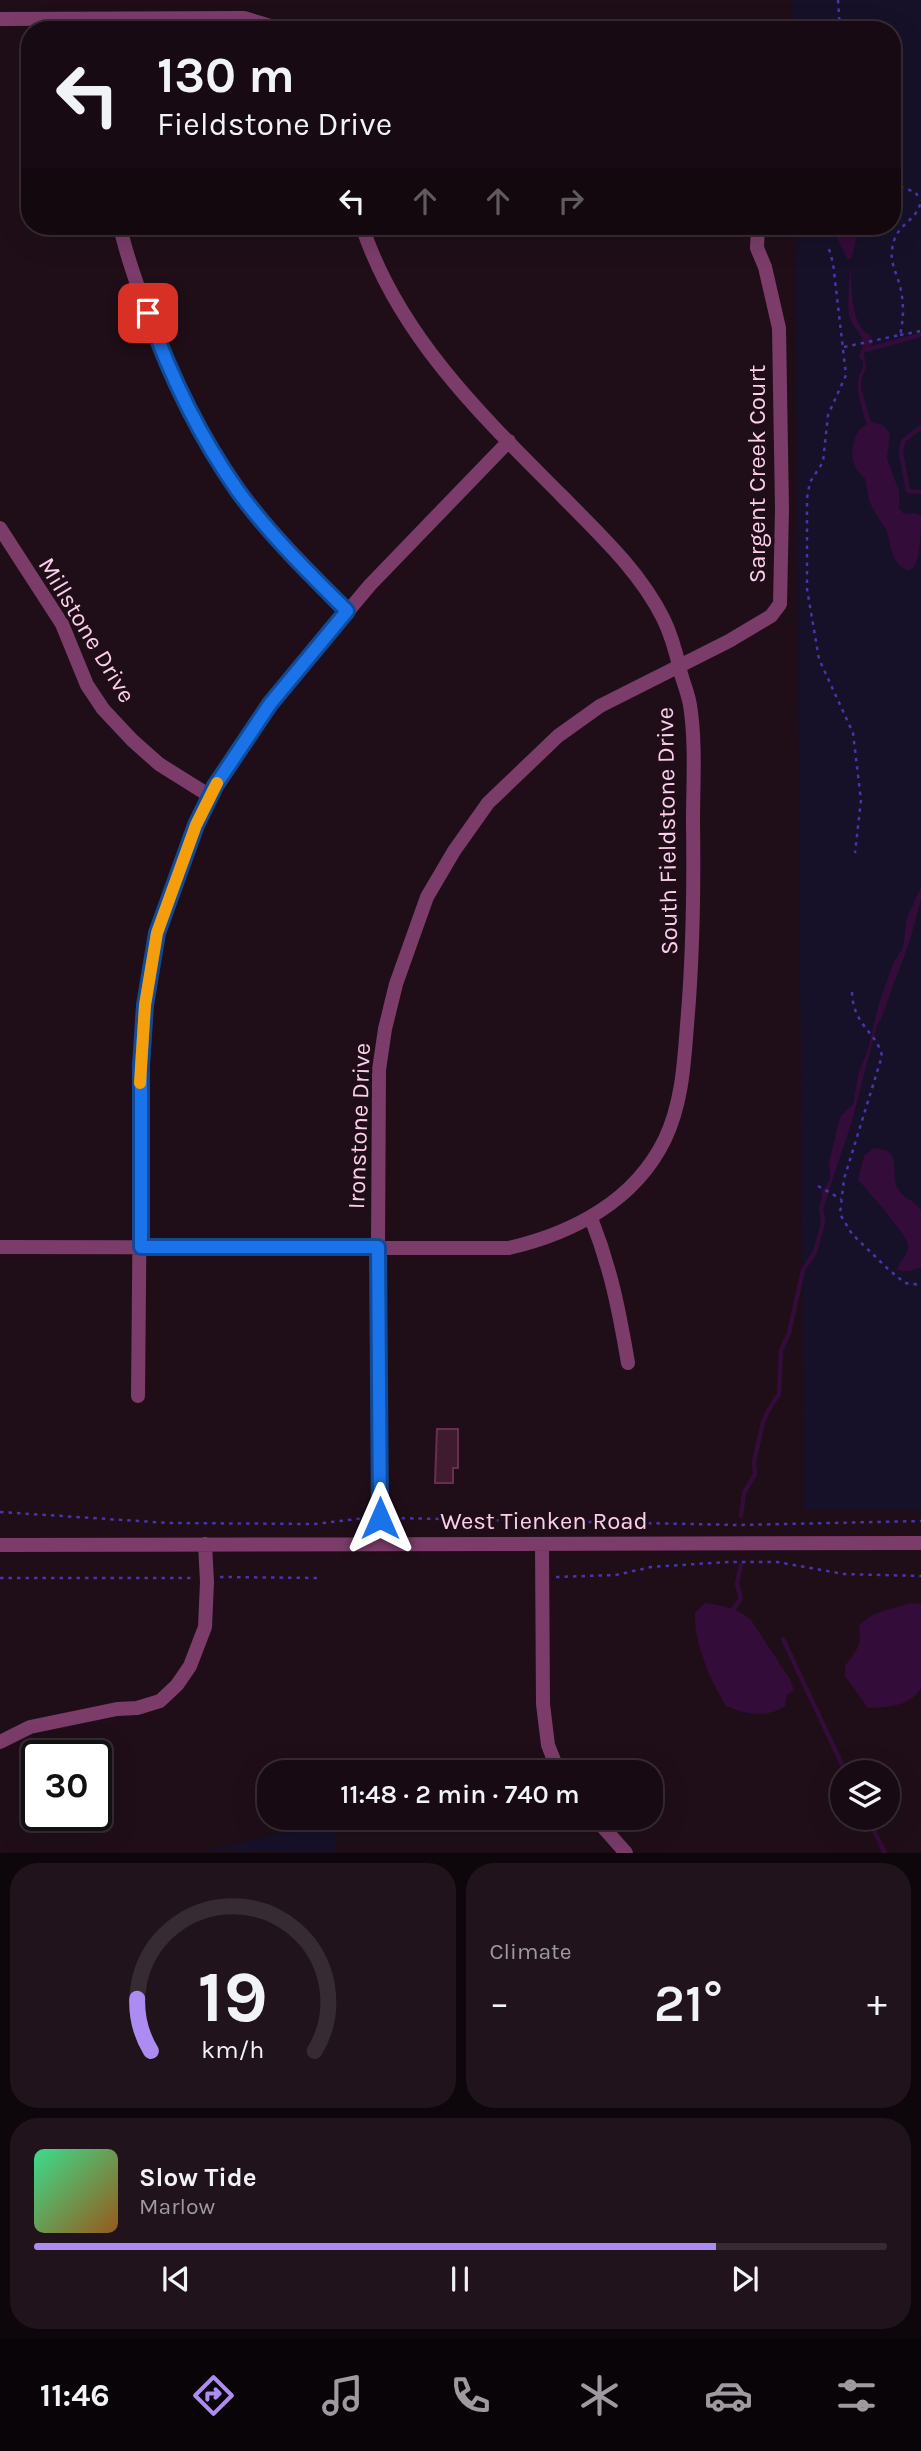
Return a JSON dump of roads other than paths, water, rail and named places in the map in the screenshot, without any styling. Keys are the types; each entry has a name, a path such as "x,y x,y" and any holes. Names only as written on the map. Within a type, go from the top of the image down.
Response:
{"street":[{"path":"172,21 244,18 254,21"},
{"path":"0,19 40,21"},
{"path":"122,235 156,335 197,425 216,458 239,492 285,548 347,611"},
{"name":"South Fieldstone Drive","path":"0,1247 509,1248 560,1233 591,1218 631,1188 665,1139 679,1095 692,971 693,739 690,704 678,656 663,618 648,593 587,520 441,369 400,309 373,258 365,235"},
{"name":"Sargent Creek Court","path":"679,666 771,616 780,604 782,509 779,328 765,267 757,248 758,235"},
{"path":"138,1396 141,1066 145,1005 157,933 196,825 210,796 270,704 347,611 509,441"},
{"name":"Millstone Drive","path":"0,528 62,624 87,685 103,709 159,764 210,796"},
{"name":"Ironstone Drive","path":"380,1544 379,1070 396,984 427,897 454,851 488,803 558,736 600,706 679,666"},
{"path":"591,1218 617,1297 628,1363"},
{"name":"West Tienken Road","path":"0,1545 921,1543"},
{"path":"0,1742 30,1727 160,1702 177,1685 190,1666 205,1626 205,1544"},
{"path":"542,1544 543,1704 548,1745 554,1760"},
{"path":"606,1830 626,1853"}],"waterway":[{"path":"865,350 921,335"},
{"path":"921,427 903,441 901,453 908,491 921,492"},
{"path":"741,1516 744,1493 755,1474 754,1462 763,1422 779,1394 781,1350 789,1333 803,1270 815,1252 823,1223 821,1208 825,1197"},
{"path":"733,1609 741,1599 737,1584 741,1565"},
{"path":"783,1639 840,1760"},
{"path":"874,1830 885,1853"}]}
